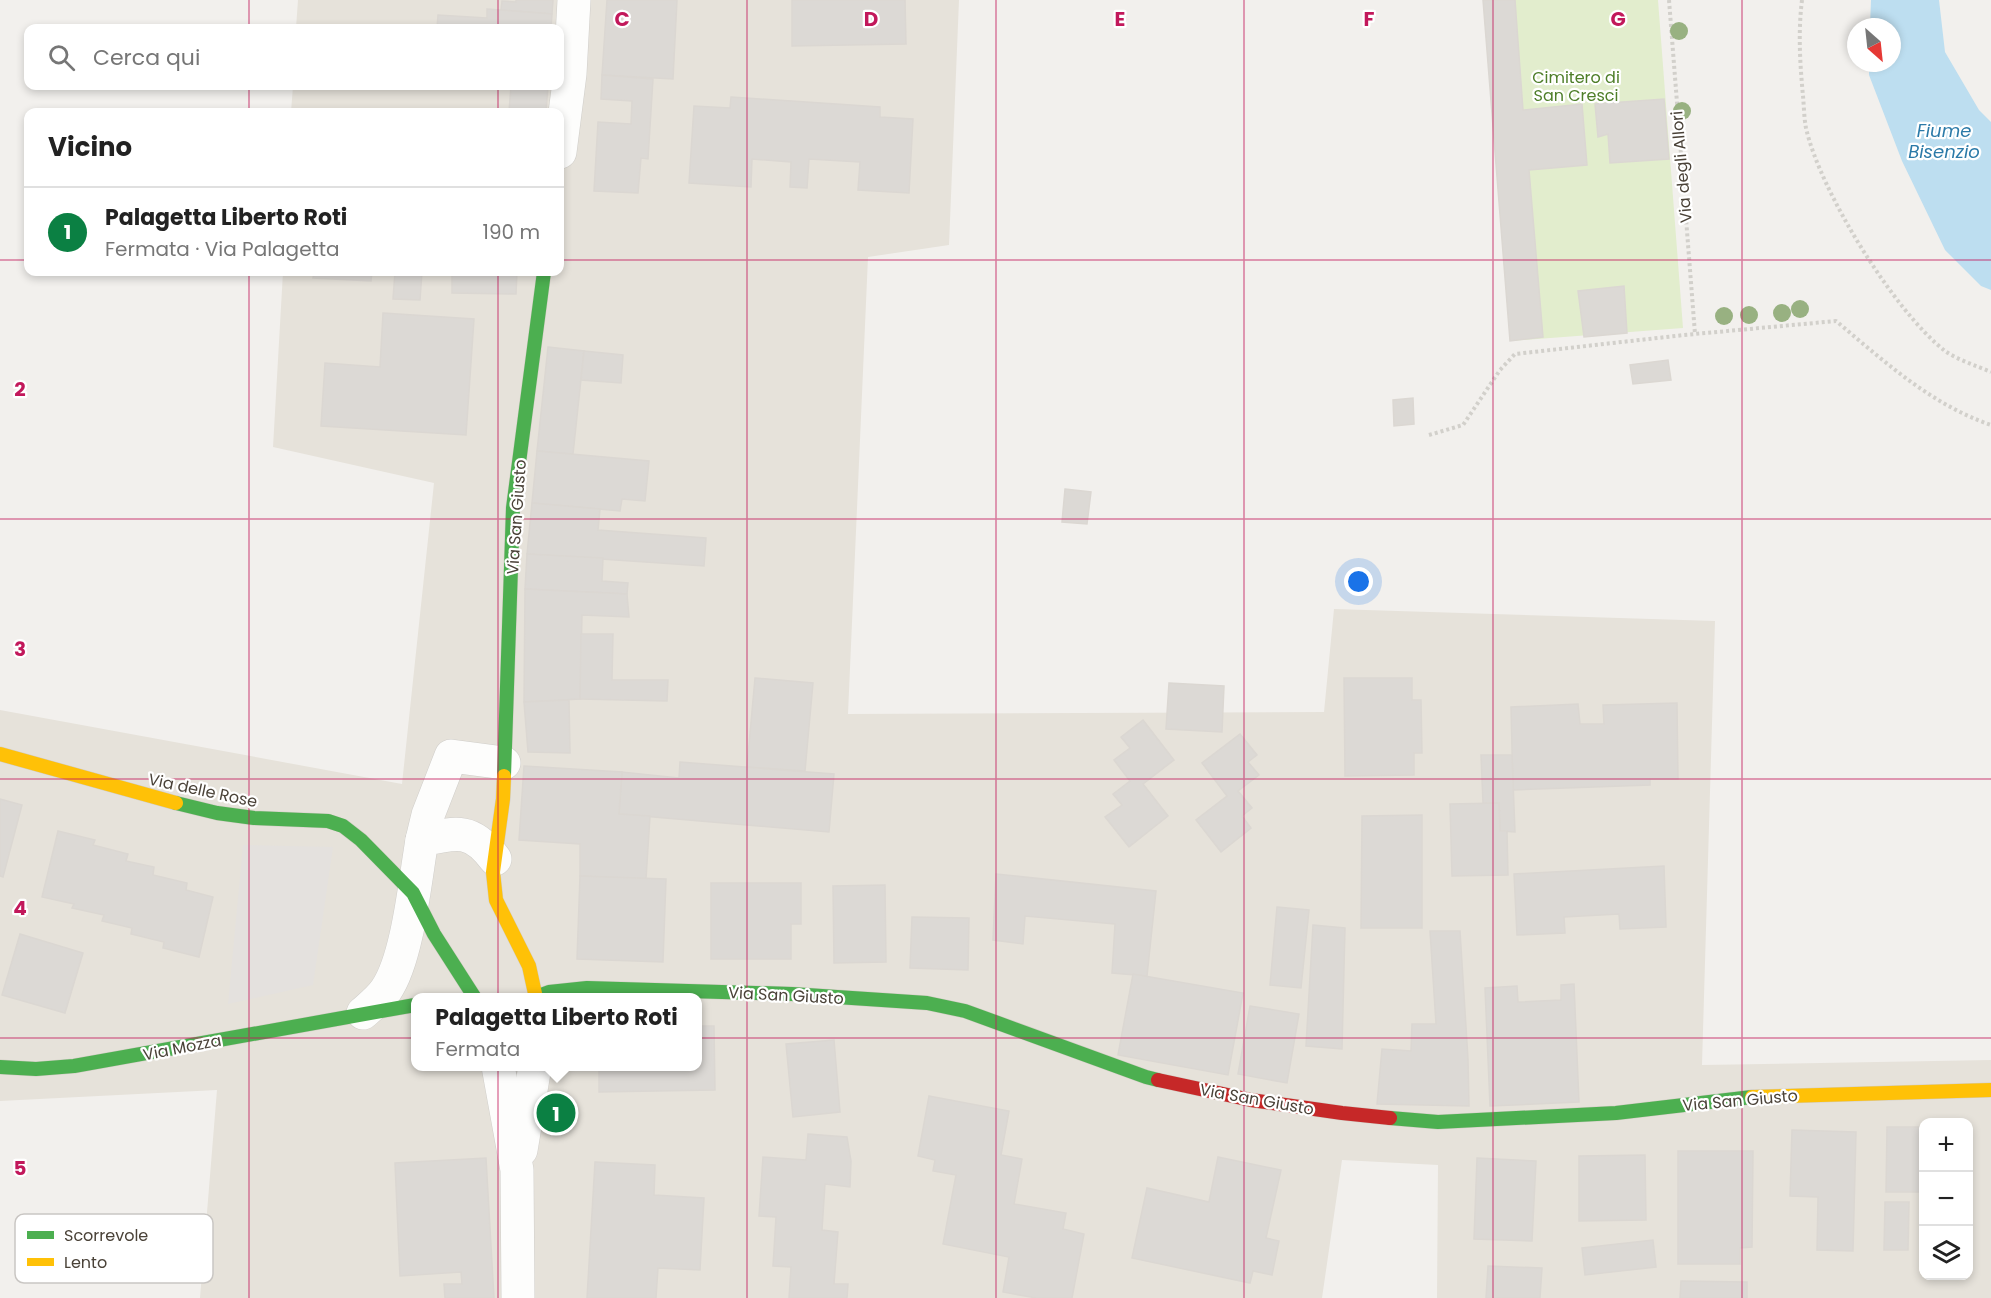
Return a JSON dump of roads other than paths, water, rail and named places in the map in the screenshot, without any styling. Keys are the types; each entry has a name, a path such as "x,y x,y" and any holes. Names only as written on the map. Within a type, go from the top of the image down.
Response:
{"street":[{"path":"564,121 570,74 574,0"},
{"name":"Via San Giusto","path":"534,993 528,966 496,900 493,885 503,799 513,508 543,276"},
{"name":"Via delle Rose","path":"0,754 218,813 254,818 337,823 361,840 413,893"},
{"path":"363,1013 386,990 396,970 428,815 451,756 504,763"},
{"path":"422,840 452,833 467,835 478,840 495,859"},
{"path":"413,893 434,934 472,993"},
{"name":"Via San Giusto","path":"554,993 577,988 631,989 792,994 927,1004 965,1011 1146,1077 1251,1100 1342,1113 1438,1122 1616,1113 1738,1097 1991,1090"},
{"name":"Via Mozza","path":"0,1067 36,1069 74,1066 411,1006"},
{"path":"499,1071 517,1170 518,1298"},
{"path":"517,1170 529,1112 534,1071"}],"water":[{"name":"Fiume Bisenzio","path":"1871,0 1939,0 1945,52 1979,110 1991,122 1991,290 1981,286 1945,250 1902,161 1869,75 1869,72 1901,72 1901,18 1870,18"}],"place":[{"name":"Palagetta Liberto Roti","path":"556,1113"}],"park label":[{"name":"Cimitero di San Cresci","path":"1576,86"}]}
